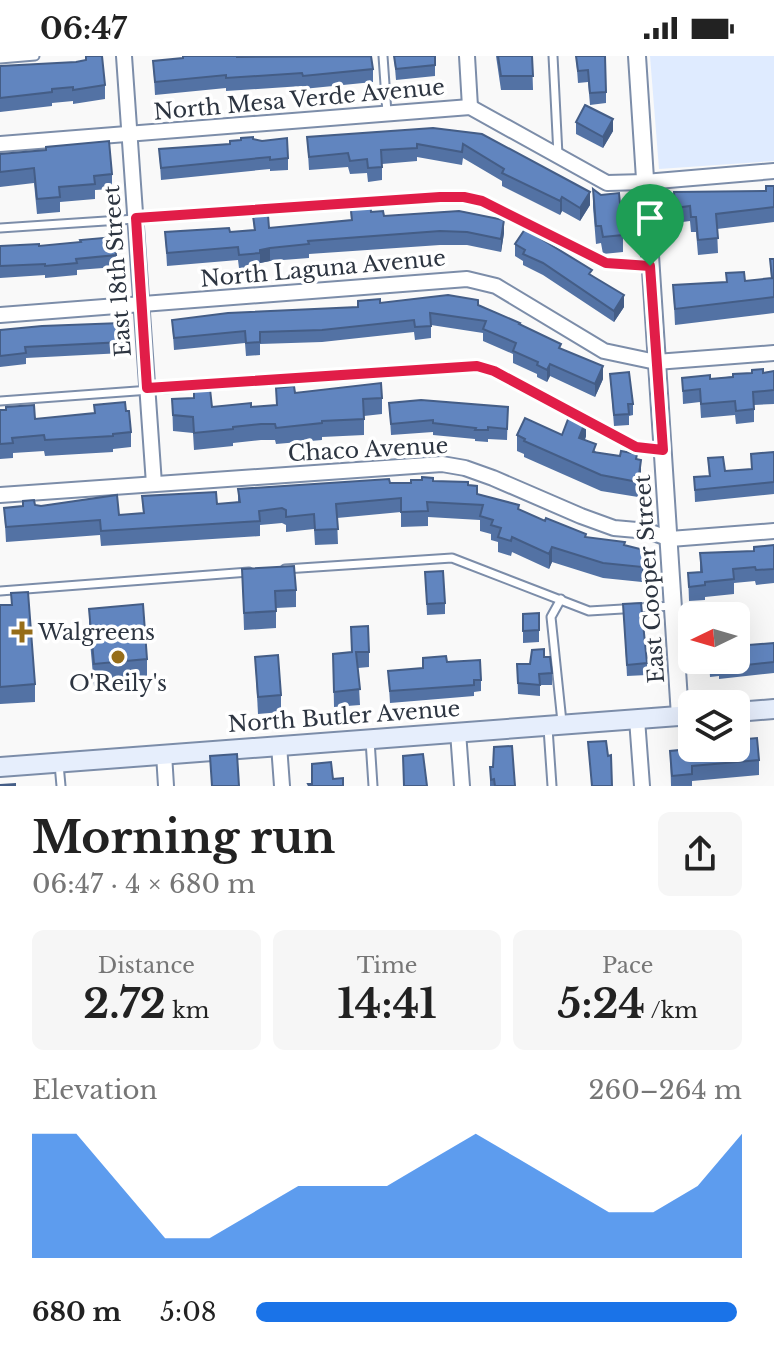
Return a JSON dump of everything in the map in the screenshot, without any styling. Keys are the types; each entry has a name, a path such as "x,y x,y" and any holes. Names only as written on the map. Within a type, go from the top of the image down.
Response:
{"main road":[{"path":"750,711 774,709"},
{"name":"North Butler Avenue","path":"0,767 678,716"}],"street":[{"name":"East 18th Street","path":"124,56 154,484"},
{"path":"467,56 470,107"},
{"name":"East Cooper Street","path":"637,56 673,606 683,690"},
{"name":"North Mesa Verde Avenue","path":"0,144 470,107 607,183 774,171"},
{"name":"North Laguna Avenue","path":"0,315 467,279 496,286 604,351 656,362 774,353"},
{"name":"Chaco Avenue","path":"0,495 442,464 493,478 614,528 648,531 670,539 774,531"},
{"path":"637,719 642,786"},
{"path":"458,732 462,786"},
{"path":"279,745 282,786"},
{"path":"164,754 166,786"}],"lane":[{"path":"0,59 35,56"},
{"path":"383,56 387,113"},
{"path":"553,56 558,157"},
{"path":"0,228 464,197 482,201 606,263 650,266"},
{"path":"0,401 477,366 494,371 636,447 663,450"},
{"path":"280,570 452,558 589,611 673,606"},
{"path":"0,591 265,571"},
{"path":"552,786 555,725 551,617 561,599"},
{"path":"369,739 373,786"},
{"path":"59,763 61,786"}],"shaded area":[{"path":"650,56 774,56 774,161 659,169"}],"building":[{"path":"86,56 102,56 105,85 73,90 73,87 52,89 52,92 0,98 0,66 76,62 86,60"},
{"path":"183,56 371,56 373,69 303,76 302,73 226,78 226,75 155,82 153,61"},
{"path":"394,56 435,56 435,65 396,69"},
{"path":"498,56 532,56 533,76 501,76"},
{"path":"576,56 605,56 606,92 590,93 588,70 578,71"},
{"path":"585,105 613,119 603,137 576,122"},
{"path":"433,128 482,134 590,192 580,208 562,197 560,201 502,173 504,169 463,144 462,152 417,144 417,148 381,150 382,167 368,168 367,159 350,161 348,153 309,157 307,137"},
{"path":"253,137 262,141 287,138 288,158 270,160 270,157 161,168 159,149 230,144 230,141"},
{"path":"109,141 112,174 94,176 95,184 59,187 60,197 37,199 34,168 0,172 0,154"},
{"path":"766,186 774,186 774,207 716,214 718,238 698,240 696,217 691,217 690,206 675,208 674,192 766,191"},
{"path":"593,189 601,195 619,193 623,235 603,237 601,226 596,226"},
{"path":"370,199 371,212 383,211 384,216 459,211 504,220 501,239 467,232 440,231 308,241 309,244 239,255 238,247 167,253 165,232 229,228 230,232 255,230 253,216 268,215 269,228 352,220 350,201"},
{"path":"525,229 592,270 589,274 624,295 614,311 543,263 523,254 525,250 515,244"},
{"path":"114,237 116,255 76,259 77,263 0,266 0,246 39,246"},
{"path":"770,259 774,259 774,297 675,309 673,285 727,282 726,273 744,272 745,281 772,278"},
{"path":"448,295 478,300 478,305 561,344 559,348 603,366 595,384 550,364 547,370 537,365 538,362 513,351 516,343 483,329 486,321 430,313 431,326 415,327 414,320 322,330 260,332 260,342 246,343 245,331 174,338 172,320 228,313 358,307 358,301 380,299 380,303"},
{"path":"121,323 123,342 25,347 26,353 0,356 0,330"},
{"path":"763,369 763,373 774,371 774,390 753,392 754,409 736,411 735,401 701,404 700,389 683,391 682,378 710,375 710,379 733,377 733,374"},
{"path":"629,372 633,404 628,404 629,414 614,415 610,374"},
{"path":"381,383 382,398 363,399 364,419 276,428 275,424 261,424 194,433 193,417 173,415 172,399 194,398 194,390 210,389 212,407 251,403 251,407 277,405 276,388 294,386 295,393"},
{"path":"421,400 508,407 507,429 488,427 488,430 475,430 433,423 433,420 391,424 389,403"},
{"path":"125,402 131,432 45,440 44,435 12,438 13,443 0,444 0,410 6,410 6,407 34,405 35,419 95,413 94,405"},
{"path":"570,414 586,420 579,438 596,444 593,452 620,456 621,451 637,454 636,459 641,460 638,482 601,475 524,441 517,435 525,418 562,435"},
{"path":"774,452 774,482 695,490 694,477 710,476 708,458 723,457 725,471 752,469 751,454"},
{"path":"422,477 433,478 433,481 468,482 468,485 477,486 477,494 519,505 518,509 586,534 585,537 625,542 624,545 644,550 642,567 603,563 552,547 549,554 512,537 511,541 498,537 501,528 491,525 493,520 480,516 483,505 427,502 428,511 401,512 401,498 336,504 338,529 315,530 314,514 286,517 286,510 282,508 259,511 260,521 101,531 100,520 6,527 4,508 23,506 23,501 34,500 35,505 41,506 117,495 119,515 144,513 142,496 216,492 217,504 240,502 238,489 389,479 390,483 411,483 411,480 422,480"},
{"path":"774,545 774,569 733,569 734,579 689,587 688,573 702,572 700,553 754,551 754,547"},
{"path":"294,566 296,590 275,591 276,611 244,613 242,569"},
{"path":"443,571 445,603 427,604 425,572"},
{"name":"Walgreens","path":"28,592 35,684 0,687 0,605 12,605 11,593"},
{"path":"641,603 647,663 627,665 623,604"},
{"path":"143,604 147,659 94,664 89,609"},
{"path":"539,613 539,630 523,631 523,614"},
{"path":"368,626 369,652 356,652 360,689 334,692 333,654 352,652 351,627"},
{"path":"774,643 774,662 750,665 750,645"},
{"path":"544,649 544,657 550,657 552,673 539,674 540,685 518,683 517,664 530,664 532,650"},
{"path":"278,655 281,695 258,697 255,657"},
{"path":"446,656 447,662 480,660 481,680 474,680 474,685 390,691 388,671 423,668 423,658"},
{"path":"757,738 759,760 750,761 750,739"},
{"path":"606,741 608,756 611,755 612,786 592,786 588,742"},
{"path":"512,746 515,786 495,786 490,767 493,767 494,747"},
{"path":"678,750 678,762 737,762 692,766 692,774 672,776 670,751"},
{"path":"237,754 239,786 212,786 210,756"},
{"path":"423,754 427,786 404,786 403,756"},
{"path":"331,762 333,779 343,778 343,786 309,786 312,784 312,764"}],"place":[{"name":"Walgreens","path":"22,632"},
{"name":"O'Reily's","path":"118,657"}],"route":[{"path":"464,197 482,201 606,263 650,266 663,450 636,447 494,371 477,366 147,388 136,218 464,197"}]}
